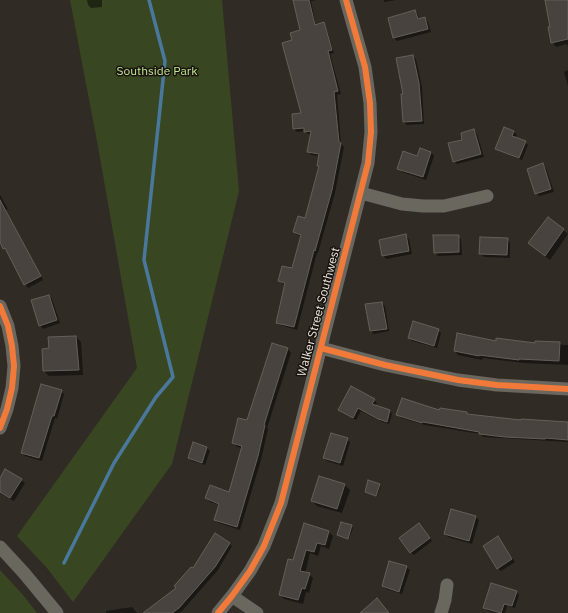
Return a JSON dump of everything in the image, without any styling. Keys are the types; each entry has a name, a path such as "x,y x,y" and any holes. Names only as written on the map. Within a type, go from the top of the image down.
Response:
{"street":[{"name":"Walker Street Southwest","path":"218,613 232,596 257,558 281,503 368,163 371,132 370,103 365,67 346,0"},
{"path":"361,193 402,204 423,206 444,206 487,196"},
{"path":"0,306 8,326 14,366 12,388 7,409 0,428"},
{"path":"321,348 399,368 458,380 497,385 568,389"},
{"path":"0,547 57,613"},
{"path":"441,613 447,585"},
{"path":"232,596 257,613"}],"green space":[{"name":"Southside Park","path":"70,0 222,0 239,191 172,464 73,602 47,568 17,536 137,368 97,141"},
{"path":"0,570 23,595 37,613 0,613"}],"building":[{"path":"293,0 309,0 315,25 324,22 332,50 328,51 338,91 334,92 339,142 341,143 332,190 315,251 314,250 294,327 276,323 285,283 278,281 282,266 292,268 301,235 293,232 298,216 305,218 319,166 317,166 319,154 307,152 311,131 304,132 304,128 293,129 292,114 301,113 282,43 292,40 290,33 300,30"},
{"path":"545,0 568,0 568,39 551,43 548,27 550,27"},
{"path":"415,10 418,19 425,17 428,29 393,38 388,18"},
{"path":"413,55 419,83 422,121 403,122 401,94 403,94 396,58"},
{"path":"504,127 514,131 512,136 526,141 519,158 495,149"},
{"path":"474,129 481,154 453,162 448,143 462,140 461,133"},
{"path":"420,148 431,152 423,177 397,169 403,151 417,156"},
{"path":"543,163 551,189 535,194 527,169"},
{"path":"0,200 41,276 24,285 5,248 3,249 0,242"},
{"path":"548,217 564,229 545,256 528,243"},
{"path":"406,234 409,251 382,256 379,240"},
{"path":"433,235 459,235 459,252 434,253"},
{"path":"480,237 508,238 507,255 479,254"},
{"path":"49,295 57,320 39,326 31,300"},
{"path":"382,302 387,329 370,331 365,304"},
{"path":"413,321 439,329 434,346 408,338"},
{"path":"457,333 496,341 496,338 535,343 535,341 560,342 559,361 519,360 479,356 454,351"},
{"path":"76,336 79,370 43,371 42,349 49,348 48,337"},
{"path":"272,343 288,348 264,425 258,456 237,527 214,520 219,504 205,498 210,485 229,492 242,446 232,443 238,418 247,420"},
{"path":"41,384 62,390 39,458 21,453"},
{"path":"351,386 375,399 372,404 390,410 387,422 378,419 358,408 353,418 338,410"},
{"path":"402,398 439,410 440,408 467,412 467,414 521,420 568,422 568,440 505,437 479,434 479,432 422,423 396,415"},
{"path":"331,433 348,438 340,463 323,458"},
{"path":"193,442 207,447 202,463 188,458"},
{"path":"5,469 22,479 10,498 0,492 0,478"},
{"path":"319,476 345,484 337,509 311,501"},
{"path":"368,480 380,484 376,496 365,492"},
{"path":"451,509 476,516 469,541 444,534"},
{"path":"341,522 352,525 348,539 337,535"},
{"path":"304,523 329,531 325,545 317,543 314,552 306,550 300,571 310,573 305,589 302,588 298,600 279,595 288,559 293,560"},
{"path":"419,523 430,538 410,553 399,538"},
{"path":"215,533 230,543 215,567 179,608 172,613 143,613 176,588 174,586 191,567 193,568"},
{"path":"498,536 512,559 497,569 483,546"},
{"path":"389,561 407,566 399,592 382,586"},
{"path":"491,583 517,591 512,606 504,604 501,613 483,608"},
{"path":"377,598 389,613 360,613"}],"waterway":[{"path":"64,563 114,463 156,397 173,377 144,260 165,61 149,0"}],"cycle path":[{"path":"218,613 250,571 264,546 281,503 368,163 371,132 370,103 365,67 346,0"},
{"path":"0,306 8,326 14,366 12,388 7,409 0,428"},
{"path":"321,348 385,365 458,380 497,385 568,389"}]}
